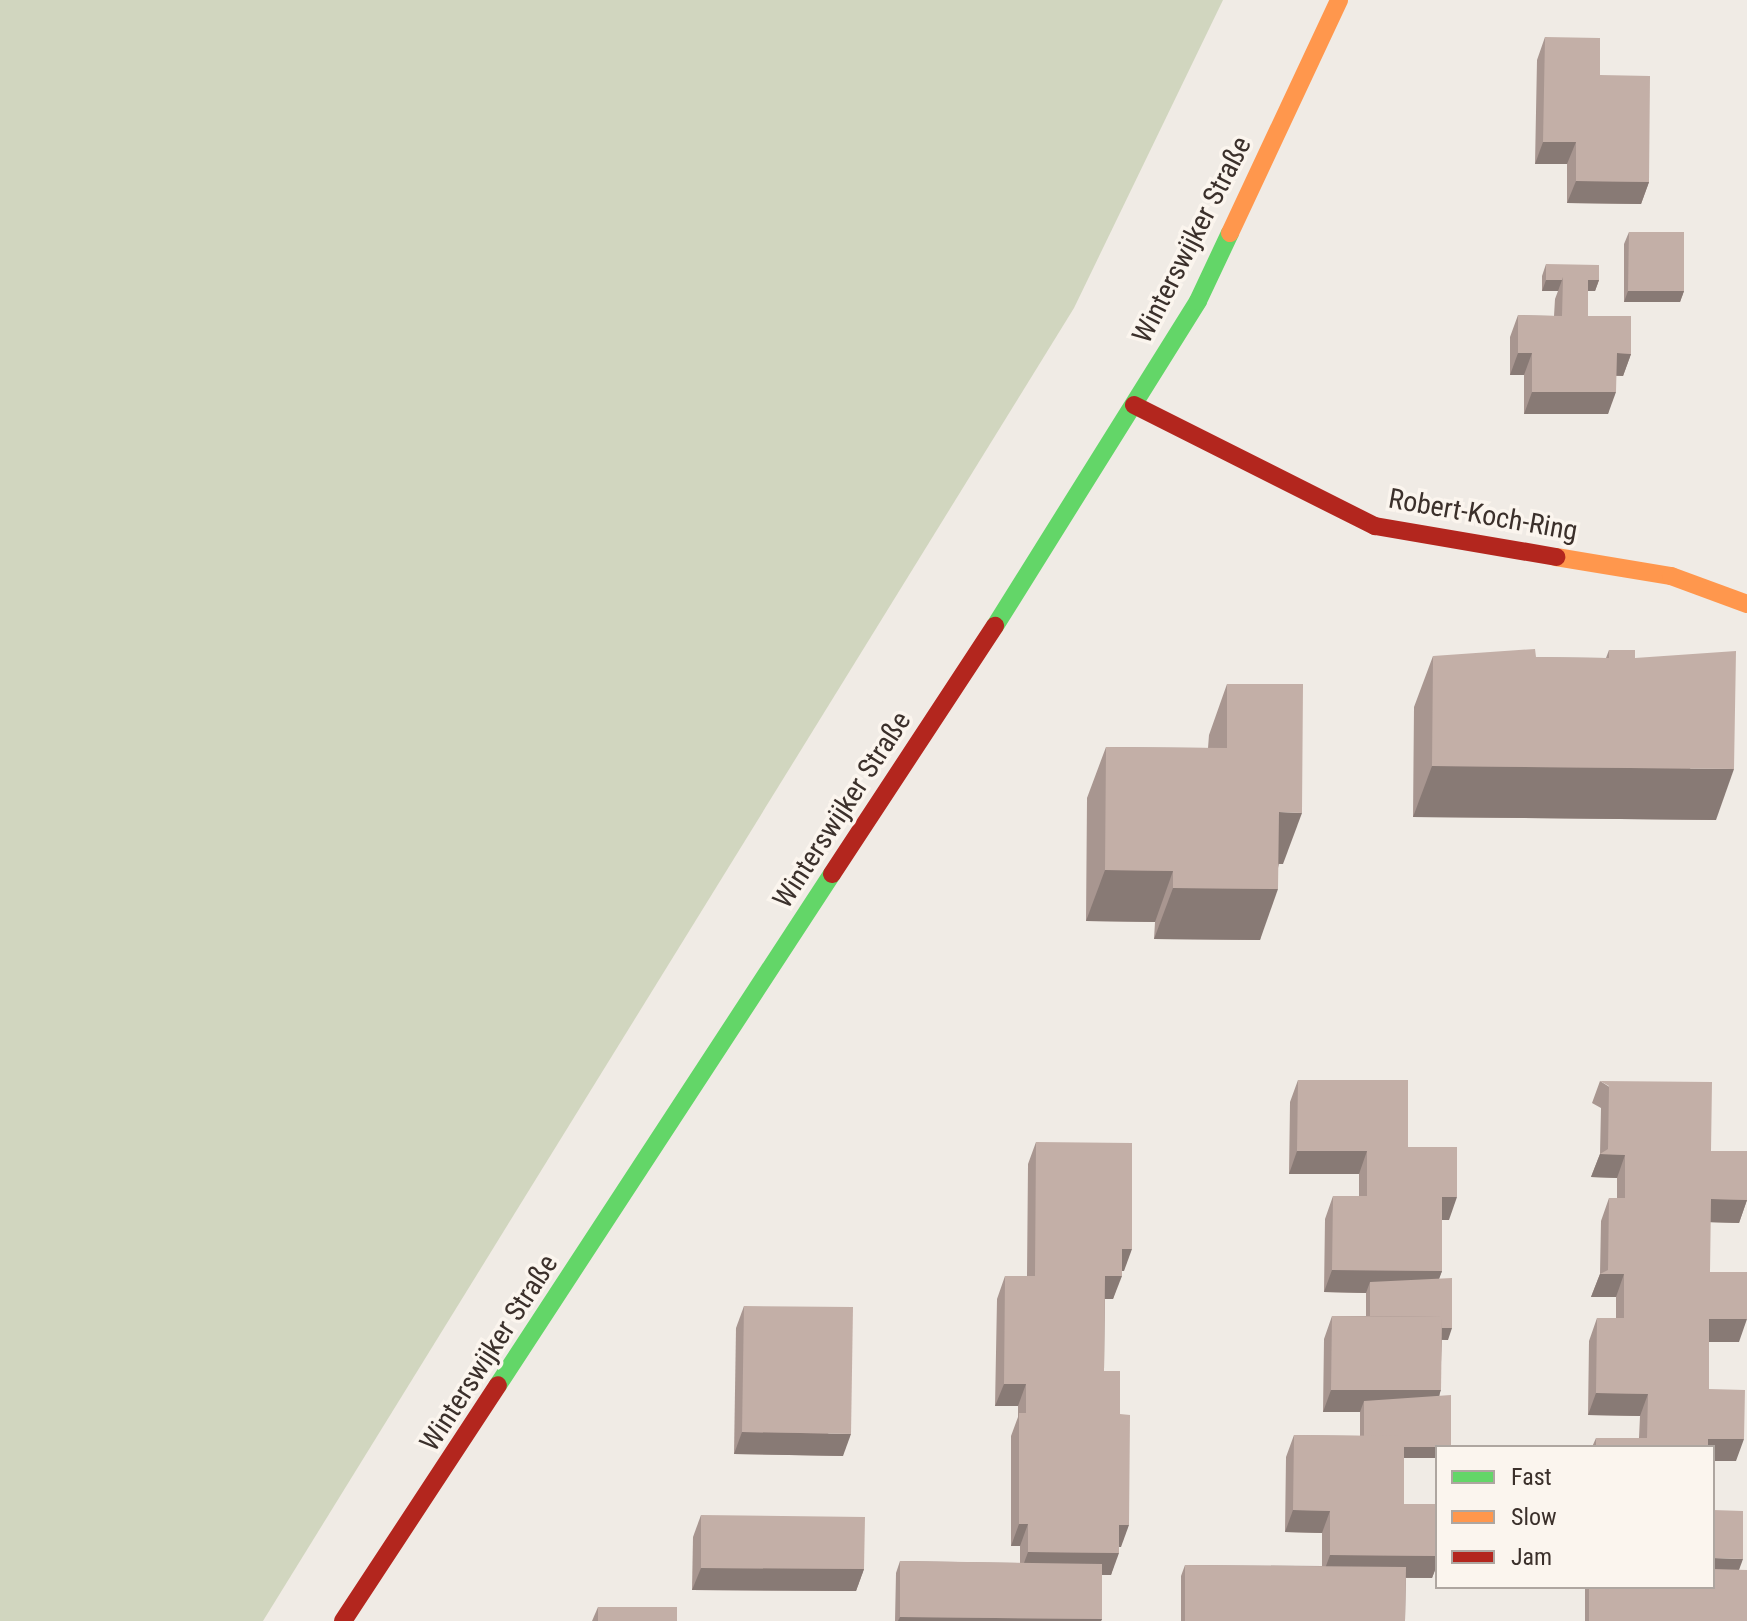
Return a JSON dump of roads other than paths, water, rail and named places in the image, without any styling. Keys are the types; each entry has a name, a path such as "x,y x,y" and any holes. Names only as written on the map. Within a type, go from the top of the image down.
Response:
{"main road":[{"name":"Winterswijker Straße","path":"343,1621 1134,405 1198,301 1339,0"},
{"name":"Robert-Koch-Ring","path":"1134,405 1375,526 1671,576 1747,604"}]}
